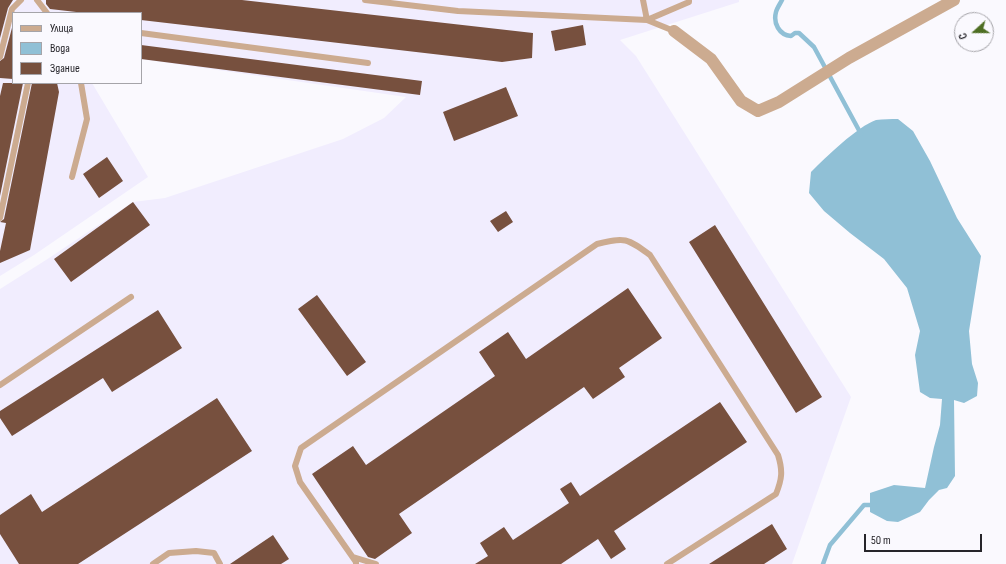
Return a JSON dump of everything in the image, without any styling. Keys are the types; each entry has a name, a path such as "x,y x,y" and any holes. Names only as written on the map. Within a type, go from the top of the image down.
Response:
{"street":[{"path":"674,31 711,59 741,101 758,111 779,102 849,58 954,0"}],"lane":[{"path":"0,58 12,8 21,0"},
{"path":"37,0 46,12"},
{"path":"365,0 458,12 647,20 674,31"},
{"path":"643,0 647,20"},
{"path":"647,20 689,2 689,0"},
{"path":"142,34 368,63"},
{"path":"0,218 28,84"},
{"path":"72,177 87,119 81,84"},
{"path":"356,564 353,557 300,482 295,466 301,448 597,244 616,239 631,241 650,254 778,455 781,465 782,479 776,494 667,564"},
{"path":"0,385 131,297"},
{"path":"153,564 169,553 196,551 214,553 220,564"},
{"path":"353,557 376,564"}],"shaded area":[{"path":"0,0 739,0 739,2 620,40 636,56 851,397 792,564 0,564 0,289 133,202 165,198 343,139 384,118 406,97 142,59 142,12 12,12 12,84 93,84 148,177 34,255 0,276"}],"water":[{"path":"898,119 913,131 930,161 957,218 981,256 969,331 972,364 978,383 977,396 964,403 954,400 955,476 947,488 939,490 920,512 898,522 887,521 870,512 870,493 894,485 925,488 940,425 942,399 930,398 920,392 915,355 920,331 907,288 884,259 824,211 809,193 811,172 842,143 860,129 876,120"}],"building":[{"path":"0,0 13,0 8,8 0,38"},
{"path":"46,0 242,0 533,33 532,58 502,62 142,20 142,12 76,12 50,9 46,4"},
{"path":"583,25 586,45 555,51 551,31"},
{"path":"12,28 12,79 0,78 0,61 4,58"},
{"path":"142,45 422,81 420,95 142,59"},
{"path":"3,83 23,84 0,196 0,96"},
{"path":"32,84 57,84 59,92 30,250 0,263 0,251 6,223 0,222 4,219"},
{"path":"506,87 518,116 454,141 443,112"},
{"path":"107,157 123,181 99,198 83,174"},
{"path":"133,202 150,225 71,282 54,259"},
{"path":"506,211 513,222 498,232 490,221"},
{"path":"715,225 822,397 796,413 689,242"},
{"path":"628,288 662,338 619,368 625,377 593,399 584,387 399,514 412,533 375,559 368,557 312,474 353,446 366,465 495,376 479,352 508,332 526,359"},
{"path":"317,295 366,362 347,376 298,309"},
{"path":"158,310 182,348 112,392 103,378 12,436 0,418 0,411"},
{"path":"217,398 252,451 78,564 19,564 0,534 0,515 31,494 42,512"},
{"path":"720,402 747,442 614,531 626,549 611,559 598,539 561,564 475,564 488,556 480,543 504,527 513,540 569,503 560,489 571,482 580,496"},
{"path":"772,524 787,549 764,564 709,564"},
{"path":"273,535 289,559 281,564 230,564"}],"waterway":[{"path":"782,0 775,16 778,28 783,33 791,36 795,33 799,33 814,47 861,134"},
{"path":"823,564 830,545 864,505 875,505"}]}
